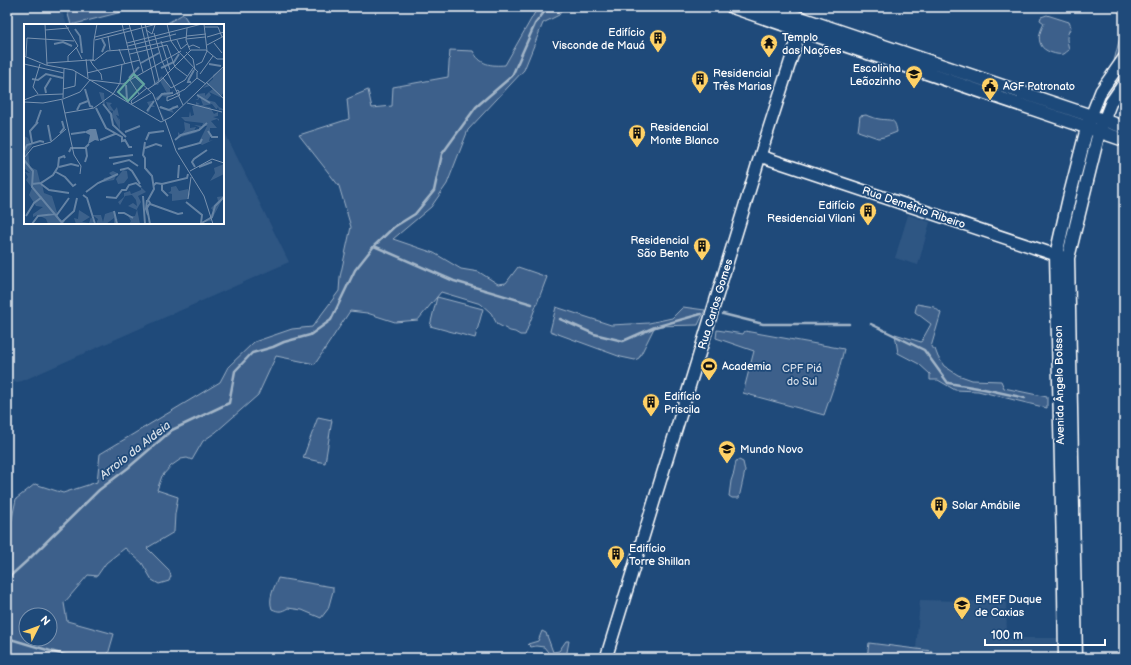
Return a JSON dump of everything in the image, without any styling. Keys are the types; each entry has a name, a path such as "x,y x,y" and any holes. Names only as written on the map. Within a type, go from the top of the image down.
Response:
{"main road":[{"path":"732,7 802,24 1089,122 1099,132 1124,140"},
{"path":"768,7 802,24"},
{"path":"1089,122 1104,120 1124,127"},
{"name":"Avenida Ângelo Bolsson","path":"1076,658 1068,258 1099,132 1104,120"},
{"name":"Avenida Ângelo Bolsson","path":"1065,658 1056,255 1089,122"}],"street":[{"name":"Rua Carlos Gomes","path":"606,658 802,24"},
{"path":"1089,122 1101,91 1124,58"},
{"path":"1104,120 1111,102 1124,84"},
{"name":"Rua Demétrio Ribeiro","path":"760,156 1068,258"}],"shaded area":[{"path":"7,7 60,7 67,24 24,24 24,224 224,224 224,131 289,262 22,381 7,384"},
{"path":"908,215 930,222 918,265 895,258"},
{"name":"EMEF Duque de Caxias","path":"920,600 1006,602 1007,638 1057,638 1058,658 932,658 932,651 916,649"}],"green space":[{"path":"66,7 141,7 75,24 71,24"},
{"path":"538,7 564,7 559,15 543,23 524,70 468,130 447,184 431,207 393,239 434,253 461,269 479,272 498,284 506,283 518,267 547,277 525,335 520,335 497,324 491,313 481,304 441,292 418,320 395,322 367,313 350,311 315,364 276,356 258,395 216,432 203,441 192,460 187,458 181,459 171,466 162,476 157,490 178,497 174,532 147,548 169,570 171,576 169,581 159,584 152,580 142,563 125,548 106,563 97,576 88,575 64,603 67,621 114,634 107,658 7,658 7,543 16,499 35,484 63,493 97,482 100,454 220,382 228,367 254,342 292,329 312,327 339,291 340,277 351,227 339,186 299,135 349,119 347,99 368,90 372,108 392,106 393,87 448,77 450,50 473,51 479,59 486,64 505,65"},
{"path":"183,14 189,24 166,24"},
{"path":"1047,15 1069,22 1071,27 1067,38 1069,50 1064,54 1051,52 1041,45 1039,36 1044,23 1040,20 1041,17"},
{"path":"1124,21 1124,53 1112,69"},
{"path":"866,115 877,119 894,122 897,132 878,138 858,131 860,116"},
{"path":"1092,138 1066,247 1063,246 1090,139"},
{"path":"437,297 483,309 475,338 430,326"},
{"path":"917,304 934,307 941,313 931,347 935,349 944,366 958,375 972,380 1001,381 1004,388 1047,397 1047,408 978,391 955,390 938,380 930,380 930,374 919,364 898,353 895,334 921,342 931,324 915,312"},
{"path":"556,307 611,325 649,323 672,318 683,307 705,310 698,325 655,326 639,358 635,360 621,357 550,331"},
{"name":"CPF Piá do Sul","path":"717,330 743,334 745,331 844,349 837,377 824,415 743,393 754,351 716,338"},
{"path":"318,417 332,420 325,463 303,458"},
{"path":"739,460 743,462 745,471 739,498 732,498 729,496 731,481 736,461"},
{"path":"278,578 333,587 328,609 321,618 302,610 288,608 276,611 272,609 271,597"},
{"path":"542,631 546,633 553,652 559,651 566,641 569,641 564,658 552,656 544,647 531,647 528,644 538,641"},
{"path":"869,643 932,651 932,658 867,658"},
{"path":"527,652 545,656 545,658 515,658 515,656 523,656"}],"waterway":[{"name":"Arroio da Aldeia","path":"7,579 99,490 128,468 172,430 229,403 235,371 252,353 310,335 331,320 355,270 374,246 394,227 415,214 434,191 442,154 476,107 512,76 535,24 548,7"},
{"path":"374,246 454,281 532,304"},
{"path":"560,319 594,334 623,341 655,327 701,314"},
{"path":"723,314 763,324 849,324"},
{"path":"871,324 924,350 948,383 1025,398"},
{"path":"7,638 74,658"}],"place":[{"name":"Edifício Visconde de Mauá","path":"658,53"},
{"name":"Templo das Nações","path":"769,58"},
{"name":"Escolinha Leãozinho","path":"914,89"},
{"name":"Residencial Três Marias","path":"700,94"},
{"name":"AGF Patronato","path":"990,101"},
{"name":"Residencial Monte Blanco","path":"637,148"},
{"name":"Edifício Residencial Vilani","path":"868,226"},
{"name":"Residencial São Bento","path":"702,261"},
{"name":"Academia","path":"709,381"},
{"name":"Edifício Priscila","path":"651,417"},
{"name":"Mundo Novo","path":"727,464"},
{"name":"Solar Amábile","path":"939,520"},
{"name":"Edifício Torre Shillan","path":"616,569"},
{"name":"EMEF Duque de Caxias","path":"962,620"}]}
